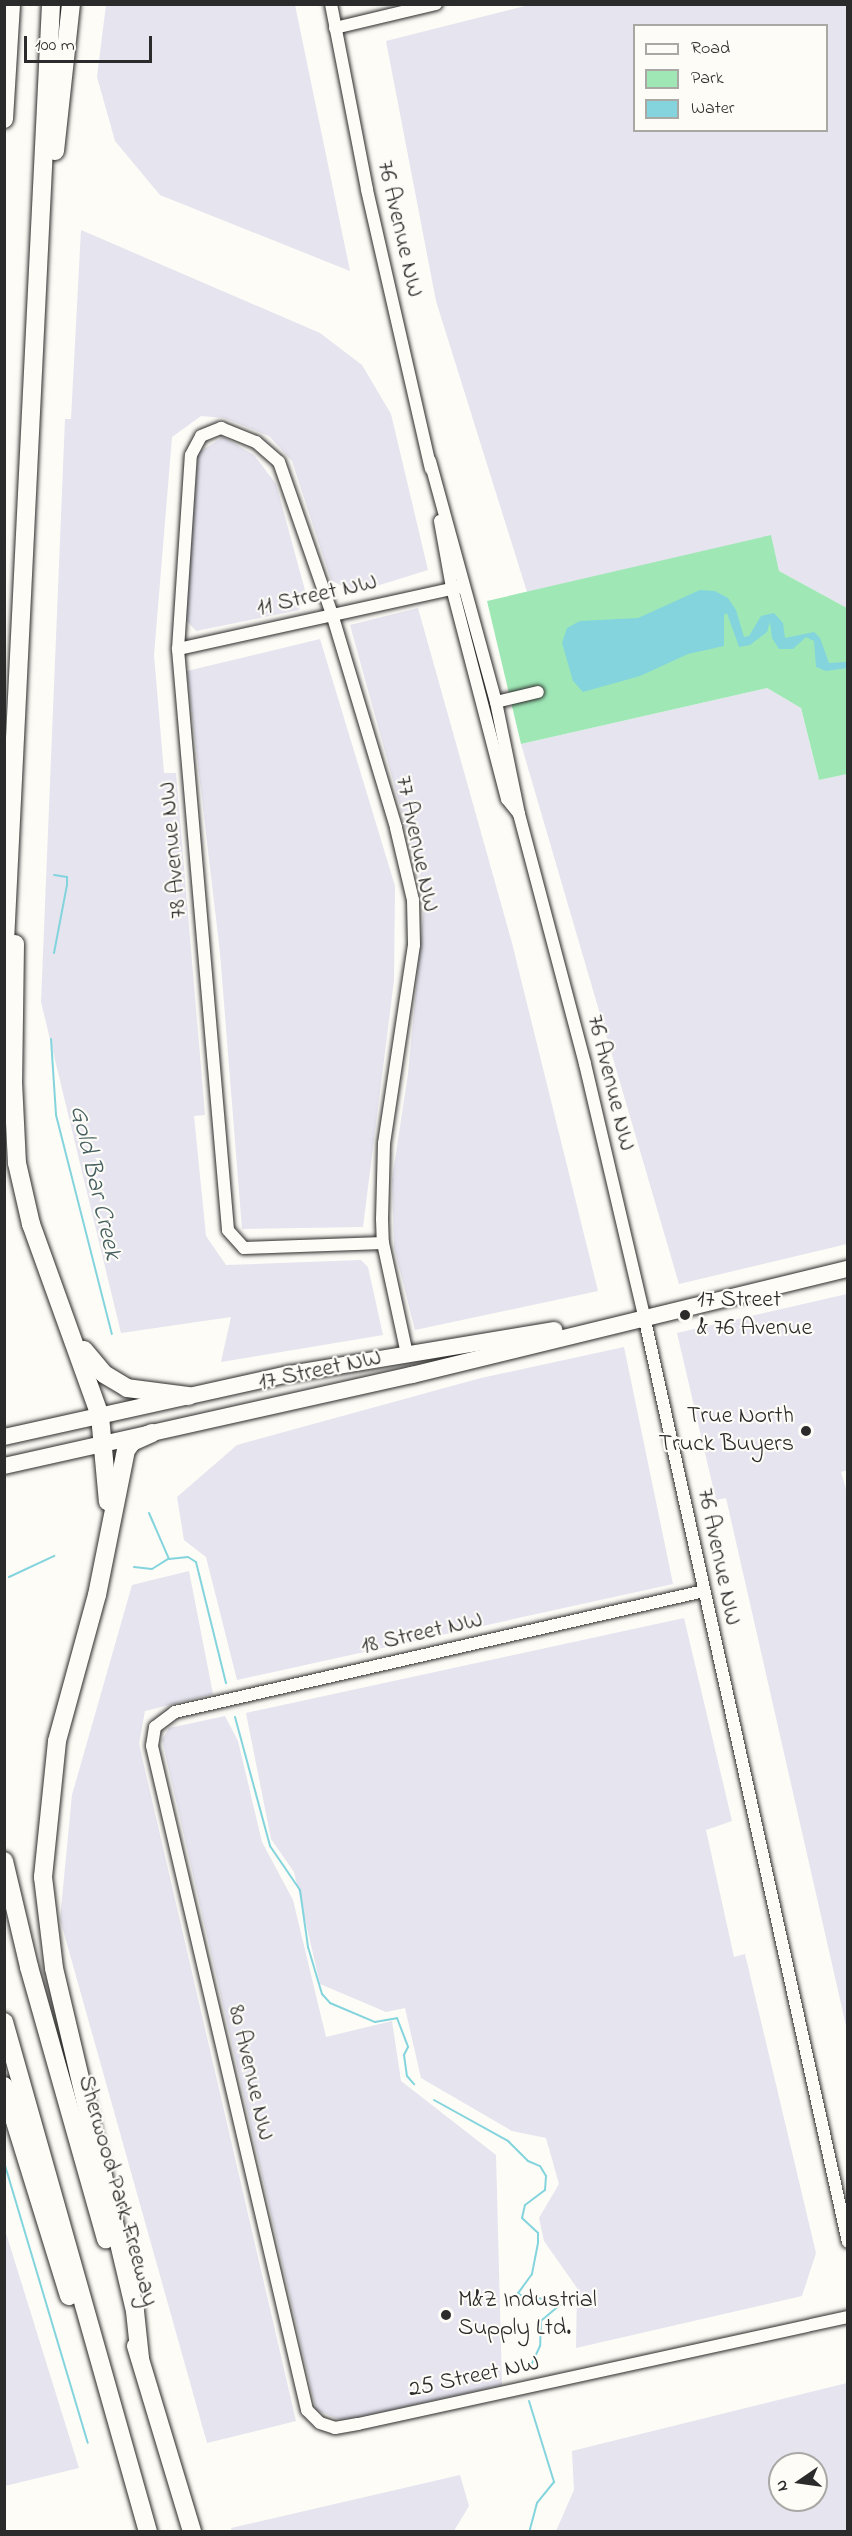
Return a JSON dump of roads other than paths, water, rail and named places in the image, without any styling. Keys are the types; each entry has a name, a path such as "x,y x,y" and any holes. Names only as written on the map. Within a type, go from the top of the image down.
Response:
{"highway":[{"path":"4,119 11,4"},
{"path":"4,962 51,4"},
{"path":"42,196 53,169 70,4"},
{"path":"11,831 16,886 13,1082 17,1163 31,1224 62,1305 99,1416 108,1482 108,1537"},
{"path":"62,1305 90,1358 114,1382 142,1392 188,1396"},
{"path":"140,2358 135,2311 54,1968 44,1886 49,1794 57,1741 97,1595 126,1450 132,1442 152,1432"},
{"name":"Sherwood Park Freeway","path":"4,1861 29,1967 192,2532"},
{"path":"4,2022 147,2532"},
{"path":"4,2086 127,2482 147,2532"}],"main road":[{"name":"17 Street NW","path":"9,1465 412,1375 644,1316 848,1269"},
{"name":"17 Street NW","path":"10,1436 188,1396 407,1354 644,1316"}],"street":[{"name":"76 Avenue NW","path":"330,4 367,190 430,461 466,586 495,702 519,814 585,1064 644,1316 848,2242"},
{"path":"335,28 436,4"},
{"name":"77 Avenue NW","path":"193,450 201,436 221,429 256,442 279,462 332,614 396,828 412,900 414,945 384,1143 382,1243 407,1354"},
{"name":"78 Avenue NW","path":"193,450 178,650 228,1230 237,1244 251,1248 382,1243"},
{"name":"76 Avenue NW","path":"430,461 452,588 507,799 519,814"},
{"name":"11 Street NW","path":"178,650 466,586"},
{"path":"495,702 538,692"},
{"name":"18 Street NW","path":"155,1727 175,1712 704,1591"},
{"name":"80 Avenue NW","path":"155,1727 153,1746 307,2410 320,2423"},
{"name":"25 Street NW","path":"320,2423 335,2428 358,2424 848,2317"}],"water":[{"path":"700,590 715,591 728,598 736,610 744,637 749,636 761,616 774,613 783,623 785,638 814,632 820,638 829,663 847,662 847,668 826,671 816,667 814,641 806,637 793,649 779,649 772,638 770,622 767,632 750,645 739,647 727,613 724,615 724,646 688,654 640,676 583,692 573,681 562,643 567,628 580,621 638,618"}],"waterway":[{"name":"Gold Bar Creek","path":"54,875 67,877 67,885 54,953"},
{"name":"Gold Bar Creek","path":"51,1039 56,1115 112,1334"},
{"name":"Gold Bar Creek","path":"149,1513 169,1559 188,1557 196,1562 226,1683"},
{"path":"9,1577 54,1556"},
{"path":"134,1567 152,1569 168,1559"},
{"name":"Gold Bar Creek","path":"235,1717 270,1846 300,1890 308,1947 322,1994 330,2003 375,2022 397,2018 408,2047 404,2055 407,2076 414,2084"},
{"name":"Gold Bar Creek","path":"434,2100 508,2141 528,2161 540,2166 546,2176 545,2190 525,2205 522,2218 538,2233 538,2243 532,2274 518,2293 525,2298 551,2299 561,2304 541,2321 540,2346 529,2370"},
{"path":"4,2162 88,2443"},
{"name":"Gold Bar Creek","path":"529,2401 554,2482 537,2503 529,2532"}],"place":[{"name":"17 Street & 76 Avenue","path":"685,1315"},
{"name":"True North Truck Buyers","path":"806,1431"},
{"name":"M&Z Industrial Supply Ltd.","path":"446,2315"}]}
